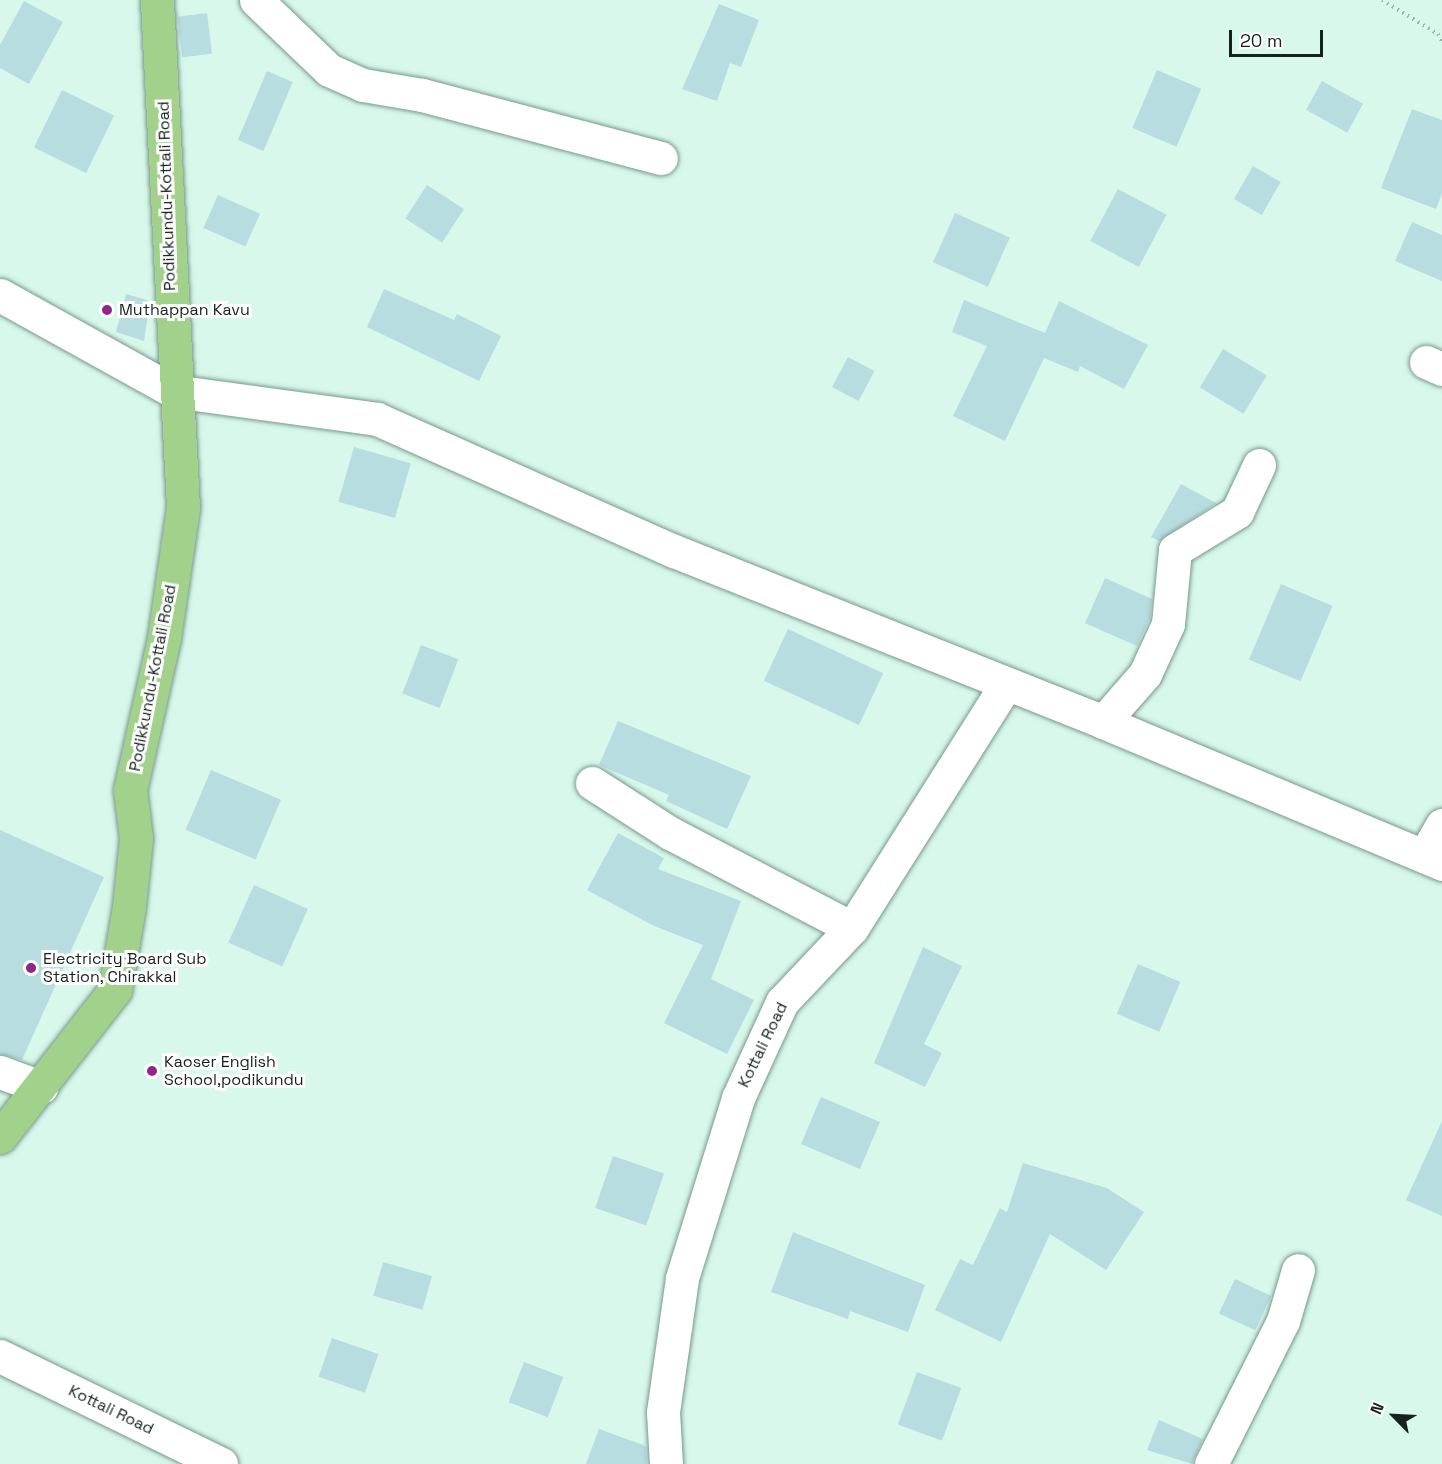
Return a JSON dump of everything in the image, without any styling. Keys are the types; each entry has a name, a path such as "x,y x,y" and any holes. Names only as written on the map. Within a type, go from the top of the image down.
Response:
{"main road":[{"name":"Podikkundu-Kottali Road","path":"0,1137 114,990 136,838 130,790 164,638 183,507 173,391 157,0"}],"street":[{"path":"256,0 329,70 363,85 422,95 661,158"},
{"path":"0,294 173,391 377,419 674,551 1005,686 1103,722 1433,860 1442,825"},
{"path":"1103,722 1145,674 1168,624 1175,550 1237,512 1259,465"},
{"name":"Kottali Road","path":"666,1464 663,1412 682,1278 738,1098 782,1002 852,928 1005,686"},
{"path":"592,783 670,833 852,928"},
{"path":"0,1072 41,1087"},
{"path":"1211,1464 1283,1321 1298,1270"},
{"name":"Kottali Road","path":"0,1356 221,1464"}],"path":[{"path":"1382,0 1438,34 1442,41"}],"building":[{"path":"24,1 63,22 29,84 0,68 0,45"},
{"path":"719,4 759,20 741,67 730,63 717,101 682,89"},
{"path":"207,13 212,54 182,57 177,17"},
{"path":"1157,70 1201,89 1177,147 1132,128"},
{"path":"267,71 293,82 263,151 238,140"},
{"path":"1322,81 1363,104 1347,133 1306,110"},
{"path":"62,90 114,115 86,173 34,148"},
{"path":"1412,109 1442,120 1442,193 1436,209 1381,188"},
{"path":"1253,166 1281,182 1262,215 1234,199"},
{"path":"427,185 464,209 442,243 405,219"},
{"path":"1118,189 1167,215 1139,267 1090,241"},
{"path":"218,195 260,214 245,247 203,228"},
{"path":"955,213 1010,237 988,287 933,262"},
{"path":"1412,222 1442,235 1442,281 1395,261"},
{"path":"384,289 454,320 457,314 501,336 479,381 367,327"},
{"path":"126,294 150,301 144,341 116,332"},
{"path":"964,300 1045,333 1059,301 1148,345 1124,389 1080,366 1078,372 1044,358 1005,441 953,416 987,346 952,332"},
{"path":"1223,349 1267,375 1244,414 1200,388"},
{"path":"848,357 874,371 859,401 832,387"},
{"path":"354,447 411,463 395,518 338,502"},
{"path":"1181,484 1216,503 1159,541 1151,537"},
{"path":"1105,578 1152,599 1150,618 1137,646 1085,623"},
{"path":"1281,584 1333,606 1301,681 1249,659"},
{"path":"788,629 883,673 859,725 764,681"},
{"path":"421,645 458,659 440,708 402,694"},
{"path":"618,721 751,776 727,829 666,801 669,795 599,765"},
{"path":"211,770 281,800 256,860 186,830"},
{"name":"Electricity Board Sub Station, Chirakkal","path":"0,830 104,877 22,1060 0,1054"},
{"path":"618,833 664,858 658,869 741,901 711,979 754,1000 727,1054 664,1023 703,945 654,926 587,890"},
{"path":"254,885 308,909 282,967 228,943"},
{"path":"923,947 962,966 924,1044 942,1053 925,1087 874,1063"},
{"path":"1138,964 1180,982 1159,1032 1117,1014"},
{"path":"821,1097 880,1122 860,1169 801,1144"},
{"path":"1442,1121 1442,1216 1406,1200"},
{"path":"613,1156 664,1174 646,1226 595,1208"},
{"path":"1023,1163 1107,1188 1144,1212 1106,1270 1050,1234 1001,1342 935,1310 960,1259 973,1265 1000,1208 1007,1212"},
{"path":"793,1232 925,1285 908,1332 850,1311 848,1319 771,1292"},
{"path":"383,1262 432,1276 422,1310 373,1296"},
{"path":"1235,1279 1271,1296 1255,1330 1219,1313"},
{"path":"332,1338 378,1354 365,1393 319,1377"},
{"path":"524,1362 563,1377 548,1417 509,1402"},
{"path":"917,1372 961,1388 942,1441 898,1425"},
{"path":"1159,1420 1203,1439 1192,1464 1147,1450"},
{"path":"599,1429 646,1446 647,1464 586,1464"}],"place":[{"name":"Muthappan Kavu","path":"107,310"},
{"name":"Electricity Board Sub Station, Chirakkal","path":"31,968"},
{"name":"Kaoser English School,podikundu","path":"152,1071"}]}
